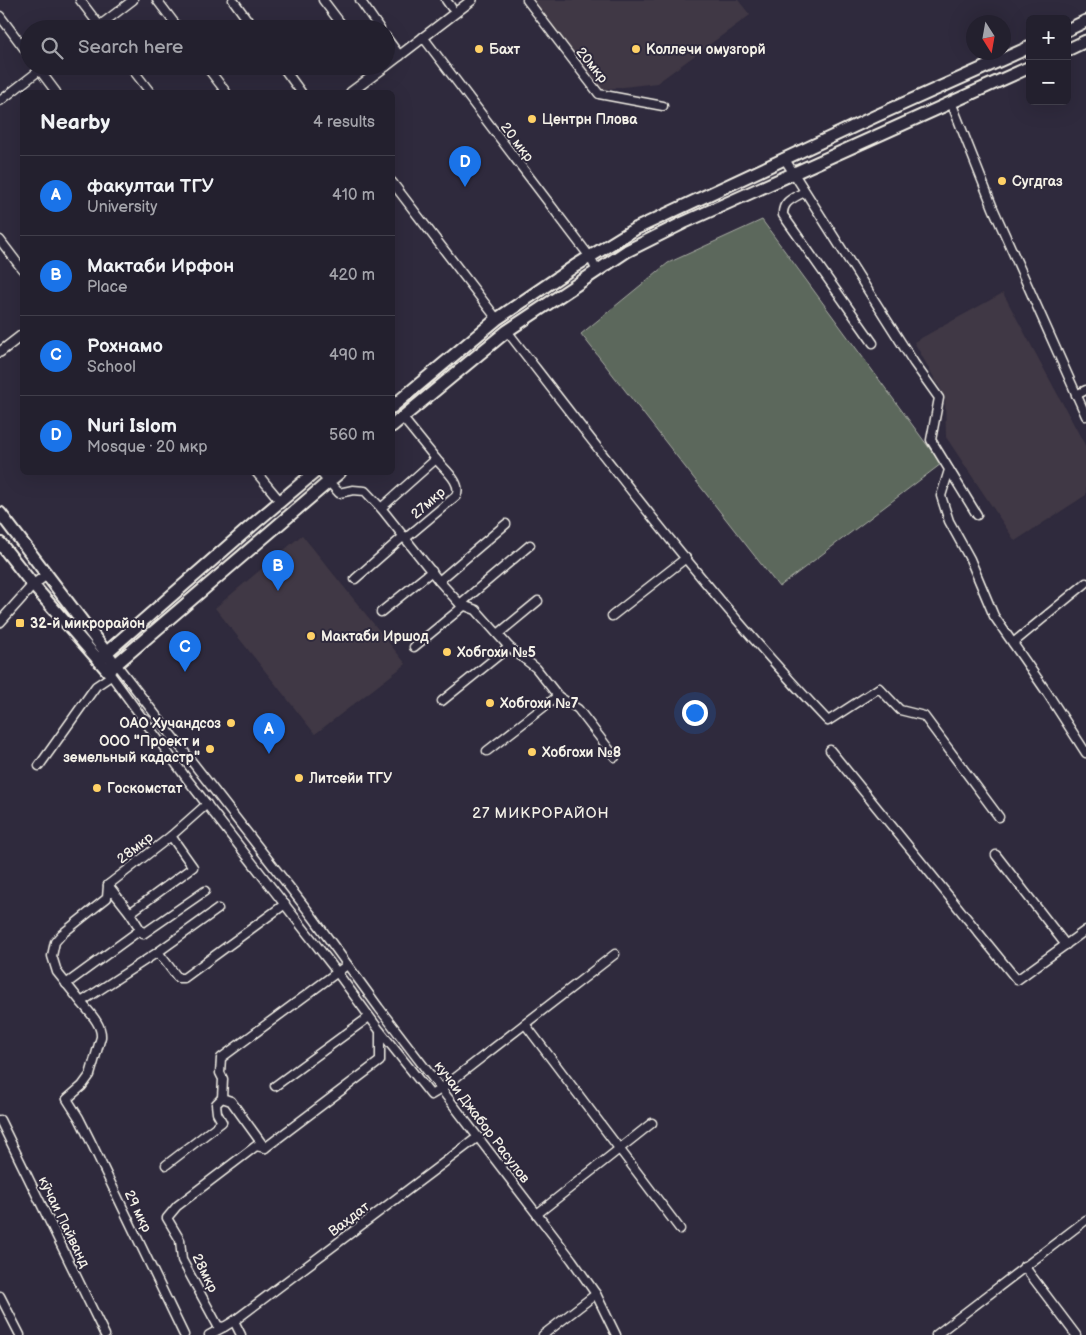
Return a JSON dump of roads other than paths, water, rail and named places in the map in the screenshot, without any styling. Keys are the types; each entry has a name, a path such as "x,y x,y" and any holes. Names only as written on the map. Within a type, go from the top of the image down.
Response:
{"highway":[{"path":"1071,28 1086,21"},
{"path":"1071,48 1086,41"},
{"path":"395,404 497,319 635,229 784,158 1026,48"},
{"path":"395,423 507,331 627,251 682,223 1026,69"},
{"path":"944,85 941,94 945,100 951,102"},
{"path":"927,92 936,94 939,98 940,102 936,109"},
{"path":"102,657 312,475"},
{"path":"0,513 112,670 337,475"},
{"path":"0,543 33,585 102,657"}],"main road":[{"path":"395,60 472,0"},
{"path":"353,90 369,75"},
{"path":"0,351 20,336"},
{"path":"0,622 33,585 46,575"}],"street":[{"path":"80,0 94,20"},
{"path":"109,20 133,0"},
{"path":"157,0 172,20"},
{"path":"233,0 247,20"},
{"path":"323,0 338,20"},
{"path":"360,0 374,20"},
{"path":"446,0 451,7"},
{"name":"20мкр","path":"527,0 598,94 663,106"},
{"path":"0,16 20,43"},
{"name":"20 мкр","path":"424,39 590,257 597,271"},
{"path":"395,49 400,56"},
{"path":"0,101 32,75"},
{"path":"45,75 55,90"},
{"path":"137,75 148,90"},
{"path":"213,75 224,90"},
{"path":"289,75 300,90"},
{"path":"951,102 993,208 1086,416"},
{"path":"784,158 804,192 939,398 930,440 978,515"},
{"path":"395,186 497,319"},
{"path":"804,192 785,203 783,215 873,343"},
{"path":"0,240 20,266"},
{"path":"507,331 616,472 745,631 828,721 878,688 900,710 924,716 998,816"},
{"path":"1076,394 1086,390"},
{"name":"27мкр","path":"355,579 456,496 458,491 456,483 402,417"},
{"name":"27мкр","path":"381,508 436,460"},
{"path":"949,470 941,496 949,521 970,559 994,616 1086,753"},
{"path":"258,475 281,502"},
{"path":"322,475 328,483"},
{"name":"27мкр","path":"328,483 339,493 352,490 365,491 405,537 439,581 462,604 476,610 508,647 536,668 558,696 578,709 615,757"},
{"path":"439,581 506,524"},
{"path":"414,647 530,545"},
{"path":"612,616 686,558"},
{"path":"381,612 432,571"},
{"path":"1013,643 1086,583"},
{"path":"498,634 538,601"},
{"path":"442,701 508,647"},
{"path":"39,766 96,686 112,670 155,734 207,804 285,904 369,1017 432,1095 615,954"},
{"name":"кучаи Джабор Расулов","path":"112,670 165,727 312,916 596,1294 616,1335"},
{"path":"487,751 558,696"},
{"path":"155,734 165,727"},
{"path":"830,750 1017,980 1086,930"},
{"path":"180,768 191,760"},
{"path":"171,836 207,804"},
{"name":"28мкр","path":"67,1099 82,1086 90,1075 102,1031 57,972 52,956 55,942 107,898 108,885 171,836 193,867 130,913"},
{"path":"996,855 1066,945"},
{"path":"108,885 130,913 143,934 205,890"},
{"path":"158,952 178,978 184,978 285,904"},
{"path":"81,1002 158,952 218,909"},
{"path":"66,984 140,930"},
{"path":"166,1165 222,1122 217,1113 216,1104 222,1098 221,1058 347,965"},
{"path":"275,1086 369,1017"},
{"path":"525,1024 680,1229"},
{"name":"28мкр","path":"224,1327 218,1326 182,1260 180,1240 167,1218 177,1206 256,1146 265,1148 380,1061 380,1031"},
{"path":"222,1098 231,1101 265,1148"},
{"name":"29 мкр","path":"67,1099 92,1142 184,1335"},
{"name":"кӯчаи Пайванд","path":"1,1123 105,1335"},
{"path":"537,1214 652,1123"},
{"name":"Ваҳдат","path":"234,1321 478,1137"},
{"path":"936,1335 1086,1220"},
{"path":"1024,1266 1076,1335"},
{"path":"543,1335 596,1294"},
{"path":"0,1296 20,1335"},
{"path":"209,1335 234,1321 241,1335"}],"place":[{"name":"Бахт","path":"479,49"},
{"name":"Коллечи омузгорй","path":"636,49"},
{"name":"Центрн Плова","path":"532,119"},
{"name":"Сугдгаз","path":"1002,181"},
{"name":"Nuri Islom","path":"465,187"},
{"name":"Мактаби Ирфон","path":"278,591"},
{"name":"32-й микрорайон","path":"20,623"},
{"name":"Мактаби Иршод","path":"311,636"},
{"name":"Хобгохи №5","path":"447,652"},
{"name":"Рохнамо","path":"185,672"},
{"name":"Хобгохи №7","path":"490,703"},
{"name":"ОАО Хучандсоз","path":"231,723"},
{"name":"ООО \"Проект и земельный кадастр\"","path":"210,749"},
{"name":"Хобгохи №8","path":"532,752"},
{"name":"факултаи ТГУ","path":"269,754"},
{"name":"Литсейи ТГУ","path":"299,778"},
{"name":"Госкомстат","path":"97,788"}],"district":[{"name":"27 МИКРОРАЙОН","path":"541,813"}]}
